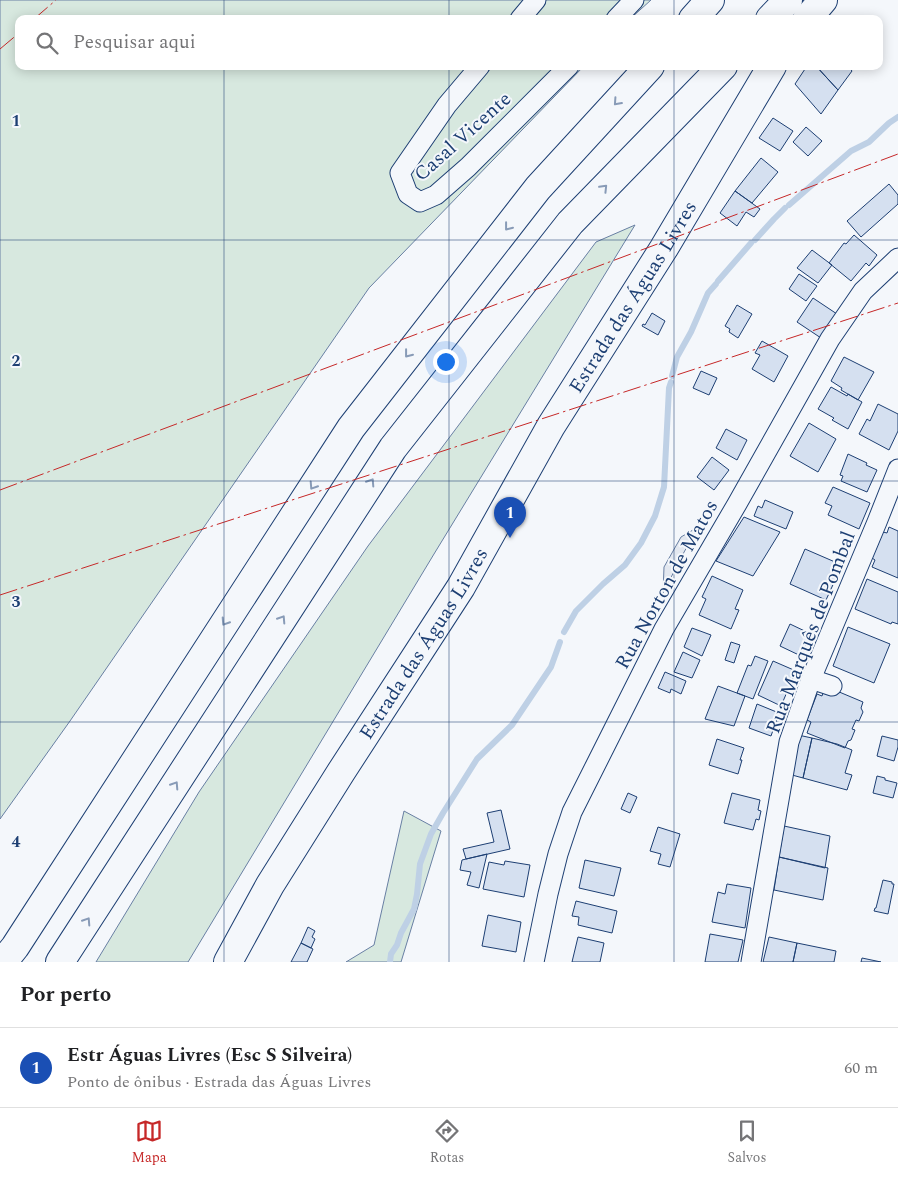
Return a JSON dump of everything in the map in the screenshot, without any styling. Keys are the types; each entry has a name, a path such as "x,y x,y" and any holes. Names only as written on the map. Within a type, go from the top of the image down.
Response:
{"main road":[{"path":"697,15 710,0"},
{"path":"774,15 788,0"},
{"path":"810,15 823,0"},
{"path":"3,962 15,947 350,428 538,188 646,70"},
{"path":"60,962 393,448 570,223 719,70"},
{"name":"Estrada das Águas Livres","path":"228,962 270,884 462,587 551,426 664,248 770,70"}],"street":[{"path":"523,15 536,0"},
{"path":"620,15 634,0"},
{"name":"Casal Vicente","path":"477,70 447,105 400,173 408,194 420,202 436,195 468,166 565,70"},
{"name":"Rua Norton de Matos","path":"534,962 558,854 572,812 664,629 830,339 863,291 898,258"},
{"name":"Rua Marquês de Pombal","path":"751,962 789,742 811,679 862,573 882,524 898,469"},
{"path":"811,679 832,686"}],"shaded area":[{"path":"0,0 651,0 634,15 15,15 15,70 580,70 369,288 70,721 0,819"},
{"path":"635,225 188,962 96,962 199,792 368,546 596,242"},
{"path":"698,527 663,593 664,567 681,537"},
{"path":"404,811 441,831 401,962 346,962 374,945"}],"building":[{"path":"804,70 820,70 838,90 821,114 795,84"},
{"path":"820,70 851,70 838,90"},
{"path":"773,118 793,131 780,151 759,138"},
{"path":"806,127 822,141 808,156 793,142"},
{"path":"761,158 778,172 752,203 735,191"},
{"path":"889,184 898,195 898,204 861,237 847,221"},
{"path":"735,191 760,209 754,217 746,212 737,226 720,213"},
{"path":"854,235 877,255 869,266 866,263 851,281 829,263 844,243 846,244"},
{"path":"812,250 832,265 818,283 797,268"},
{"path":"799,274 817,286 806,301 789,289"},
{"path":"813,298 837,314 821,338 797,322"},
{"path":"737,305 752,314 738,338 729,332 730,329 725,326"},
{"path":"652,313 665,321 658,335 642,326 643,324 645,325"},
{"path":"762,341 788,356 774,382 752,369 760,355 755,353"},
{"path":"844,357 874,372 858,400 841,390 842,388 831,381"},
{"path":"701,371 717,378 709,395 693,388"},
{"path":"831,387 862,402 848,429 818,409"},
{"path":"878,404 898,414 898,431 889,450 859,434 867,419 870,421"},
{"path":"809,423 836,439 818,472 790,456"},
{"path":"726,429 747,440 737,460 716,448"},
{"path":"848,454 877,470 867,492 841,481 843,476 840,475"},
{"path":"712,457 729,470 714,490 697,477"},
{"path":"833,487 870,503 859,529 828,515 832,506 825,503"},
{"path":"765,500 793,512 786,529 754,516 758,506 762,508"},
{"path":"744,517 780,532 753,576 716,561"},
{"path":"889,527 898,531 898,578 872,567 875,560 872,558 883,532 887,533"},
{"path":"805,549 842,565 826,600 790,584"},
{"path":"712,576 743,590 735,609 739,610 731,629 699,615 706,599 702,597"},
{"path":"867,579 898,592 898,624 892,622 891,624 855,609"},
{"path":"790,624 811,634 801,656 780,646"},
{"path":"848,627 890,644 874,683 833,666"},
{"path":"692,628 711,635 702,656 684,647"},
{"path":"731,642 740,645 734,663 725,660"},
{"path":"683,652 700,660 692,678 674,672"},
{"path":"755,656 768,661 753,699 737,693 748,665 751,666"},
{"path":"773,661 796,671 781,706 758,695"},
{"path":"665,672 686,681 681,694 671,689 670,693 658,688"},
{"path":"718,686 745,696 734,726 705,719"},
{"path":"825,686 863,702 861,708 863,712 859,721 856,720 852,729 855,730 845,748 807,733 811,722 807,720 817,694 822,696"},
{"path":"757,704 779,713 771,736 749,728"},
{"path":"798,735 812,738 803,778 792,775"},
{"path":"882,736 898,740 894,761 877,756"},
{"path":"812,738 852,750 845,773 852,775 847,790 803,778"},
{"path":"717,739 744,748 738,774 709,765"},
{"path":"877,776 897,783 893,798 873,793"},
{"path":"628,793 637,797 630,813 621,809"},
{"path":"732,793 760,800 758,810 761,811 759,820 756,819 753,830 724,823"},
{"path":"501,810 510,849 466,859 463,849 494,842 487,813"},
{"path":"784,826 830,836 825,868 779,857"},
{"path":"658,827 680,834 670,867 658,864 661,854 650,851"},
{"path":"487,854 479,888 467,885 471,872 460,870 462,860"},
{"path":"779,857 828,868 823,900 774,890"},
{"path":"585,860 621,868 614,896 579,888"},
{"path":"505,861 530,865 524,897 483,889 489,862 504,865"},
{"path":"883,880 894,884 888,914 874,911"},
{"path":"727,884 751,888 745,928 712,922 718,892 725,894"},
{"path":"576,901 617,911 612,933 578,925 579,917 572,916"},
{"path":"488,915 521,922 516,952 482,946"},
{"path":"308,927 315,931 312,937 315,939 311,948 301,943"},
{"path":"710,934 743,940 738,962 705,962"},
{"path":"578,937 604,943 600,962 572,962"},
{"path":"769,937 797,943 793,962 763,962"},
{"path":"301,943 313,949 307,962 291,962"},
{"path":"797,943 836,951 834,962 793,962"},
{"path":"862,958 881,962 861,962"}],"waterway":[{"path":"789,205 851,151 869,142 898,117"},
{"path":"755,240 785,208"},
{"path":"718,281 751,243"},
{"path":"672,376 677,357 691,332 708,293 716,284"},
{"path":"564,632 576,611 625,565 641,543 655,516 664,487 669,388 671,382"},
{"path":"390,962 391,954 414,909 420,864 431,834 477,759 512,725 551,667 560,642"}],"power":[{"path":"39,15 56,0"},
{"path":"0,49 15,36"},
{"path":"0,490 898,154"},
{"path":"0,595 898,303"}],"place":[{"name":"Estr Águas Livres (Esc S Silveira)","path":"510,538"}]}
